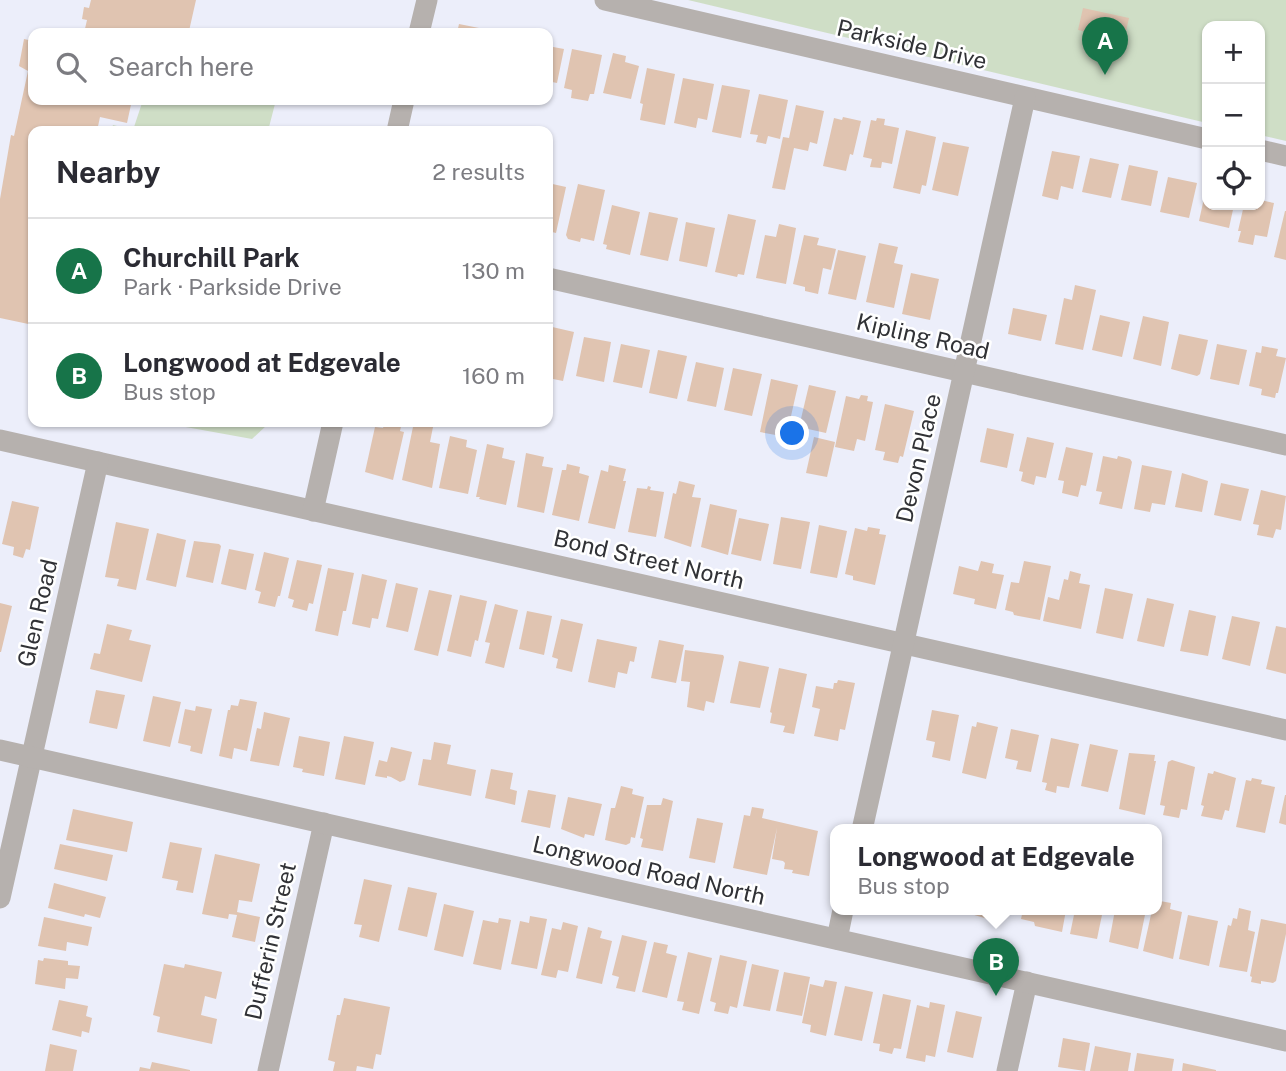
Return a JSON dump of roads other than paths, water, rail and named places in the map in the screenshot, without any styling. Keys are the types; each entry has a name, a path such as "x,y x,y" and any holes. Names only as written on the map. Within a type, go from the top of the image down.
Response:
{"street":[{"path":"420,28 427,0"},
{"name":"Parkside Drive","path":"605,0 1202,138"},
{"name":"Devon Place","path":"863,824 1025,98"},
{"path":"398,126 403,105"},
{"path":"1265,151 1286,156"},
{"name":"Kipling Road","path":"553,279 1286,445"},
{"path":"313,511 331,427"},
{"name":"Bond Street North","path":"0,440 1286,730"},
{"name":"Glen Road","path":"0,898 98,462"},
{"name":"Longwood Road North","path":"0,750 1286,1041"},
{"name":"Dufferin Street","path":"268,1071 324,823"},
{"path":"837,939 843,915"},
{"path":"1007,1071 1027,982"}],"place":[{"name":"Churchill Park","path":"1105,75"},
{"name":"Longwood at Edgevale","path":"996,996"}]}
